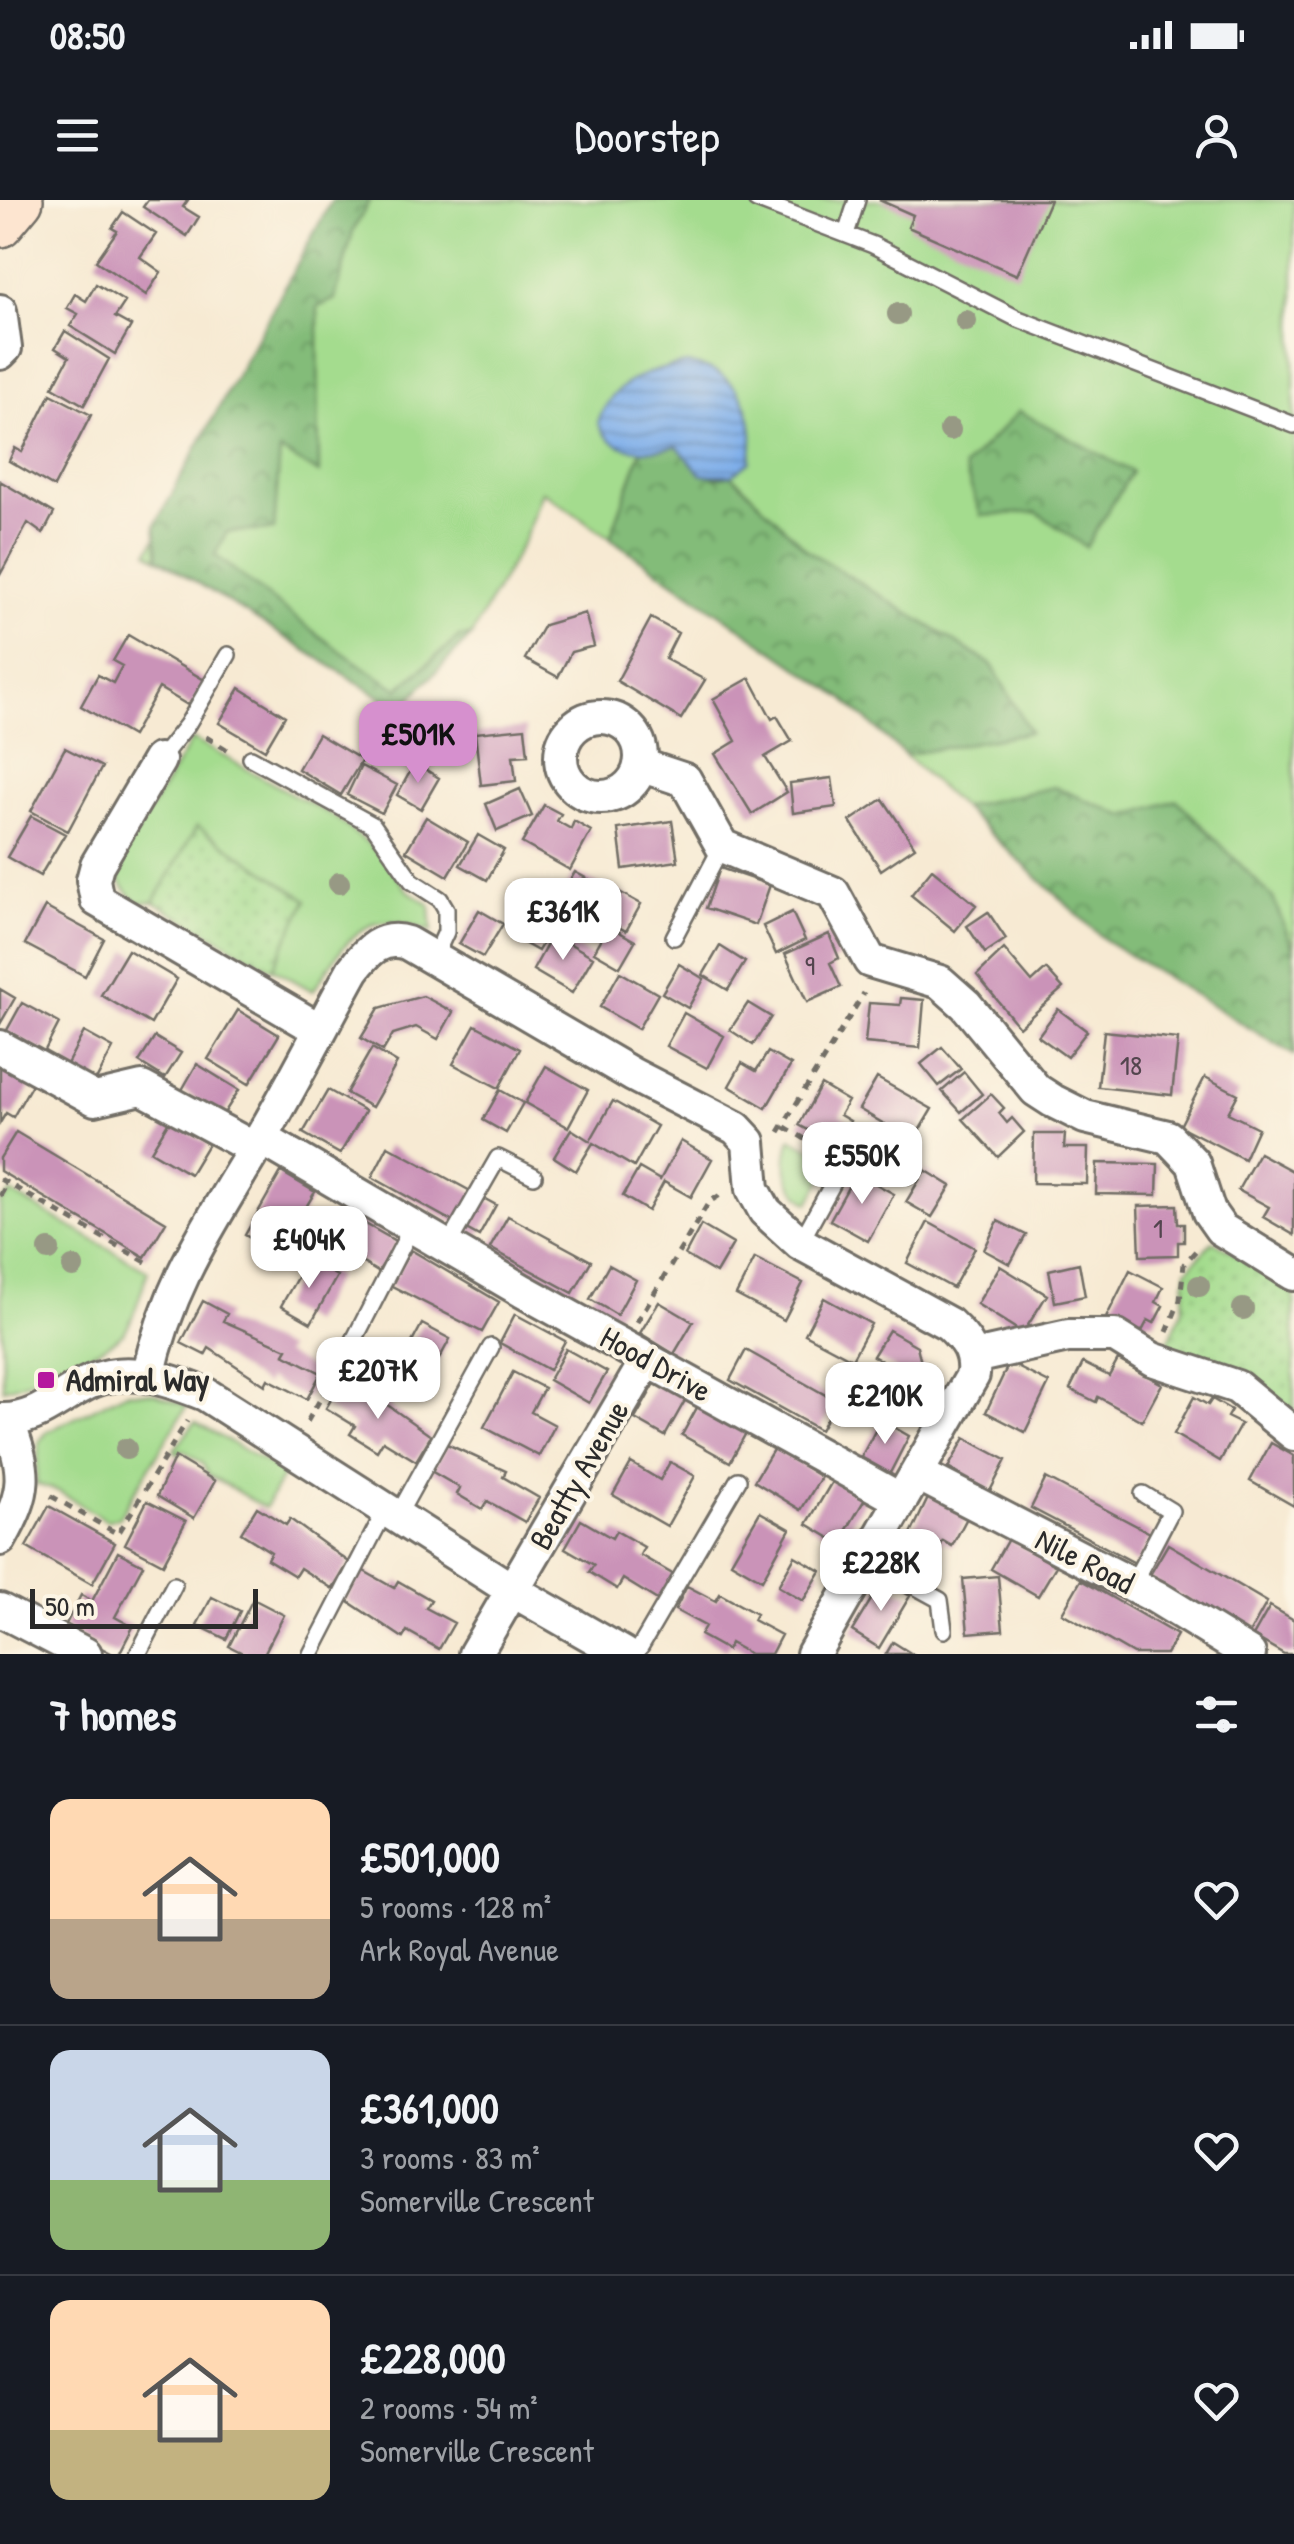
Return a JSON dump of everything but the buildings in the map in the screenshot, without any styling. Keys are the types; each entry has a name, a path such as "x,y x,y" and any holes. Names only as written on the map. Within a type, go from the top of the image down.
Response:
{"street":[{"path":"0,224 20,200"},
{"path":"0,311 4,348 0,353"},
{"path":"160,760 97,865 93,880 97,900 320,1030"},
{"path":"640,765 685,780 722,846 833,893 870,961 940,982 966,1005 1036,1090 1086,1117 1168,1137 1193,1163 1209,1212 1220,1229 1294,1274"},
{"path":"148,1376 178,1279 369,949 396,940 435,956 633,1075 736,1128 749,1142 753,1188 765,1211 800,1243 949,1324 974,1357 972,1375 813,1654"},
{"name":"Hood Drive","path":"0,1046 95,1099 142,1088 160,1095 413,1225 635,1352 910,1487"},
{"path":"974,1357 1094,1333 1115,1336 1152,1359 1237,1386 1294,1434"},
{"name":"Beatty Avenue","path":"475,1654 635,1352"},
{"path":"0,1539 24,1492 20,1455 4,1420 37,1413 92,1382 117,1374 148,1376 204,1394 512,1590 624,1654"},
{"name":"Nile Road","path":"910,1487 1132,1585 1249,1654"},
{"path":"0,1610 85,1654"}],"lane":[{"path":"756,200 846,234 1016,318 1294,425"},
{"path":"846,234 857,200"},
{"path":"160,760 187,725 228,655"},
{"path":"251,758 373,825 412,881 440,899 446,909 446,932 435,956"},
{"path":"674,937 722,846"},
{"path":"800,1243 850,1152 863,1150 908,1176"},
{"path":"448,1245 498,1158 534,1176"},
{"path":"353,1342 413,1225"},
{"path":"310,1654 491,1347"},
{"path":"636,1654 738,1480"},
{"path":"1132,1585 1171,1511 1143,1494"},
{"path":"867,1560 940,1600 944,1630"},
{"path":"138,1654 174,1585"}],"path":[{"path":"187,725 240,757 251,758"},
{"path":"749,1142 771,1139 784,1127 881,966"},
{"path":"784,1127 842,1161"},
{"path":"0,1179 178,1279"},
{"path":"0,1196 7,1184"},
{"path":"635,1352 709,1202 724,1192 753,1188"},
{"path":"1152,1359 1180,1300 1184,1264 1220,1229"},
{"path":"291,1449 353,1342"},
{"path":"24,1492 48,1495 118,1534 204,1394"}],"green space":[{"path":"332,200 370,200 353,231 335,299 318,307 319,473 280,451 274,530 227,532 215,555 328,642 398,689 459,637 471,636 400,709 158,558 155,525"},
{"path":"347,200 1294,200 1294,1055 1105,940 844,699 542,491 525,538 471,636 400,709 148,552"},
{"path":"1019,411 1132,472 1086,547 1036,512 981,516 964,467"},
{"path":"677,446 715,478 732,475 807,550 992,665 1030,732 905,755 844,699 610,538 641,451"},
{"path":"192,739 336,818 382,855 407,890 430,905 432,932 389,922 360,931 313,991 155,902 137,902 119,880 118,851 126,850"},
{"path":"1054,787 1125,816 1177,800 1273,898 1294,950 1294,1055 1105,940 962,807"},
{"path":"197,826 307,900 272,969 154,902"},
{"path":"791,1138 833,1161 809,1203 790,1182 787,1157"},
{"path":"11,1193 148,1271 132,1317 117,1338 68,1364 3,1389 0,1203"},
{"path":"1213,1241 1294,1286 1294,1411 1241,1372 1166,1346 1182,1312 1187,1270"},
{"path":"127,1392 153,1393 187,1406 119,1517 107,1521 58,1491 36,1484 39,1442 47,1432"},
{"path":"195,1422 284,1473 265,1508 208,1474 202,1463 183,1450 178,1455 174,1450"}],"water":[{"path":"687,364 705,368 732,384 748,411 750,461 732,475 702,475 677,446 642,450 621,446 611,441 598,422 622,387 645,374"}],"place":[{"name":"Admiral Way","path":"46,1380"}]}
